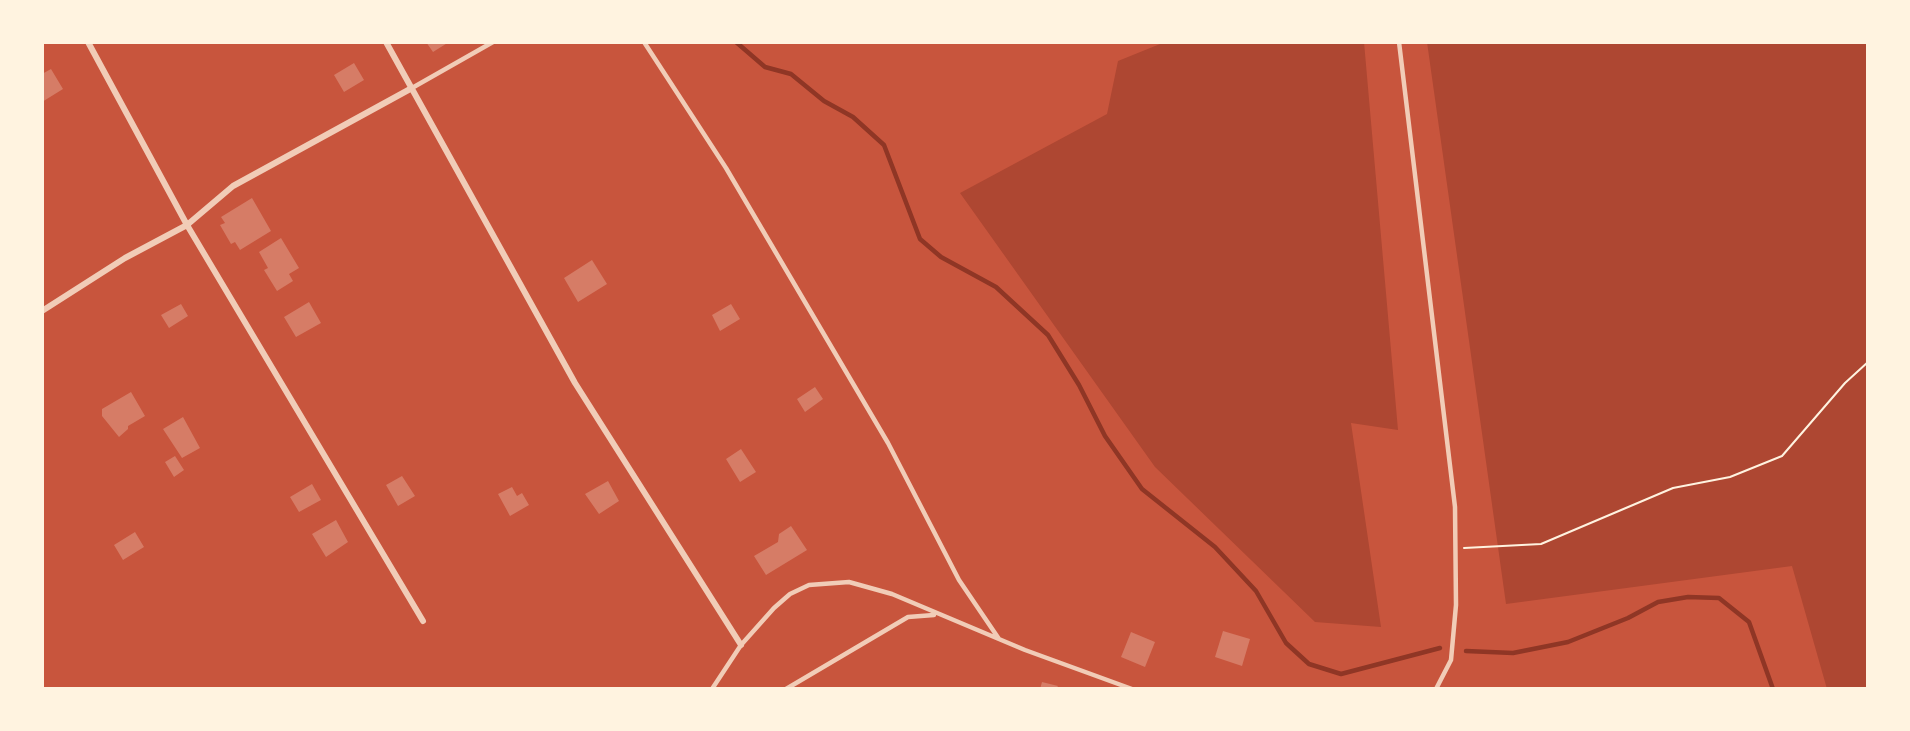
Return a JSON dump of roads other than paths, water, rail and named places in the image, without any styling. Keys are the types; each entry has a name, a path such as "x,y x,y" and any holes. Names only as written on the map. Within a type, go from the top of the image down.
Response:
{"street":[{"path":"88,42 187,225 423,621"},
{"path":"386,42 575,383 741,645"},
{"path":"42,311 125,258 187,225 233,186 412,88"}],"lane":[{"path":"412,88 493,42"},
{"path":"644,42 726,168 888,443 958,580 999,639"},
{"path":"1399,42 1454,495 1456,605 1451,660 1436,689"},
{"path":"712,689 741,645 774,608 790,594 809,585 849,582 892,594 999,639 1132,689"},
{"path":"786,689 908,617 922,614 940,615"}],"waterway":[{"path":"736,42 765,67 791,74 824,101 853,117 884,145 920,239 941,257 996,287 1048,335 1079,385 1105,436 1142,489 1215,547 1256,591 1286,643 1309,664 1341,674 1440,648"},
{"path":"1466,651 1513,653 1568,642 1628,618 1658,602 1688,597 1719,598 1749,622 1773,689"}]}
